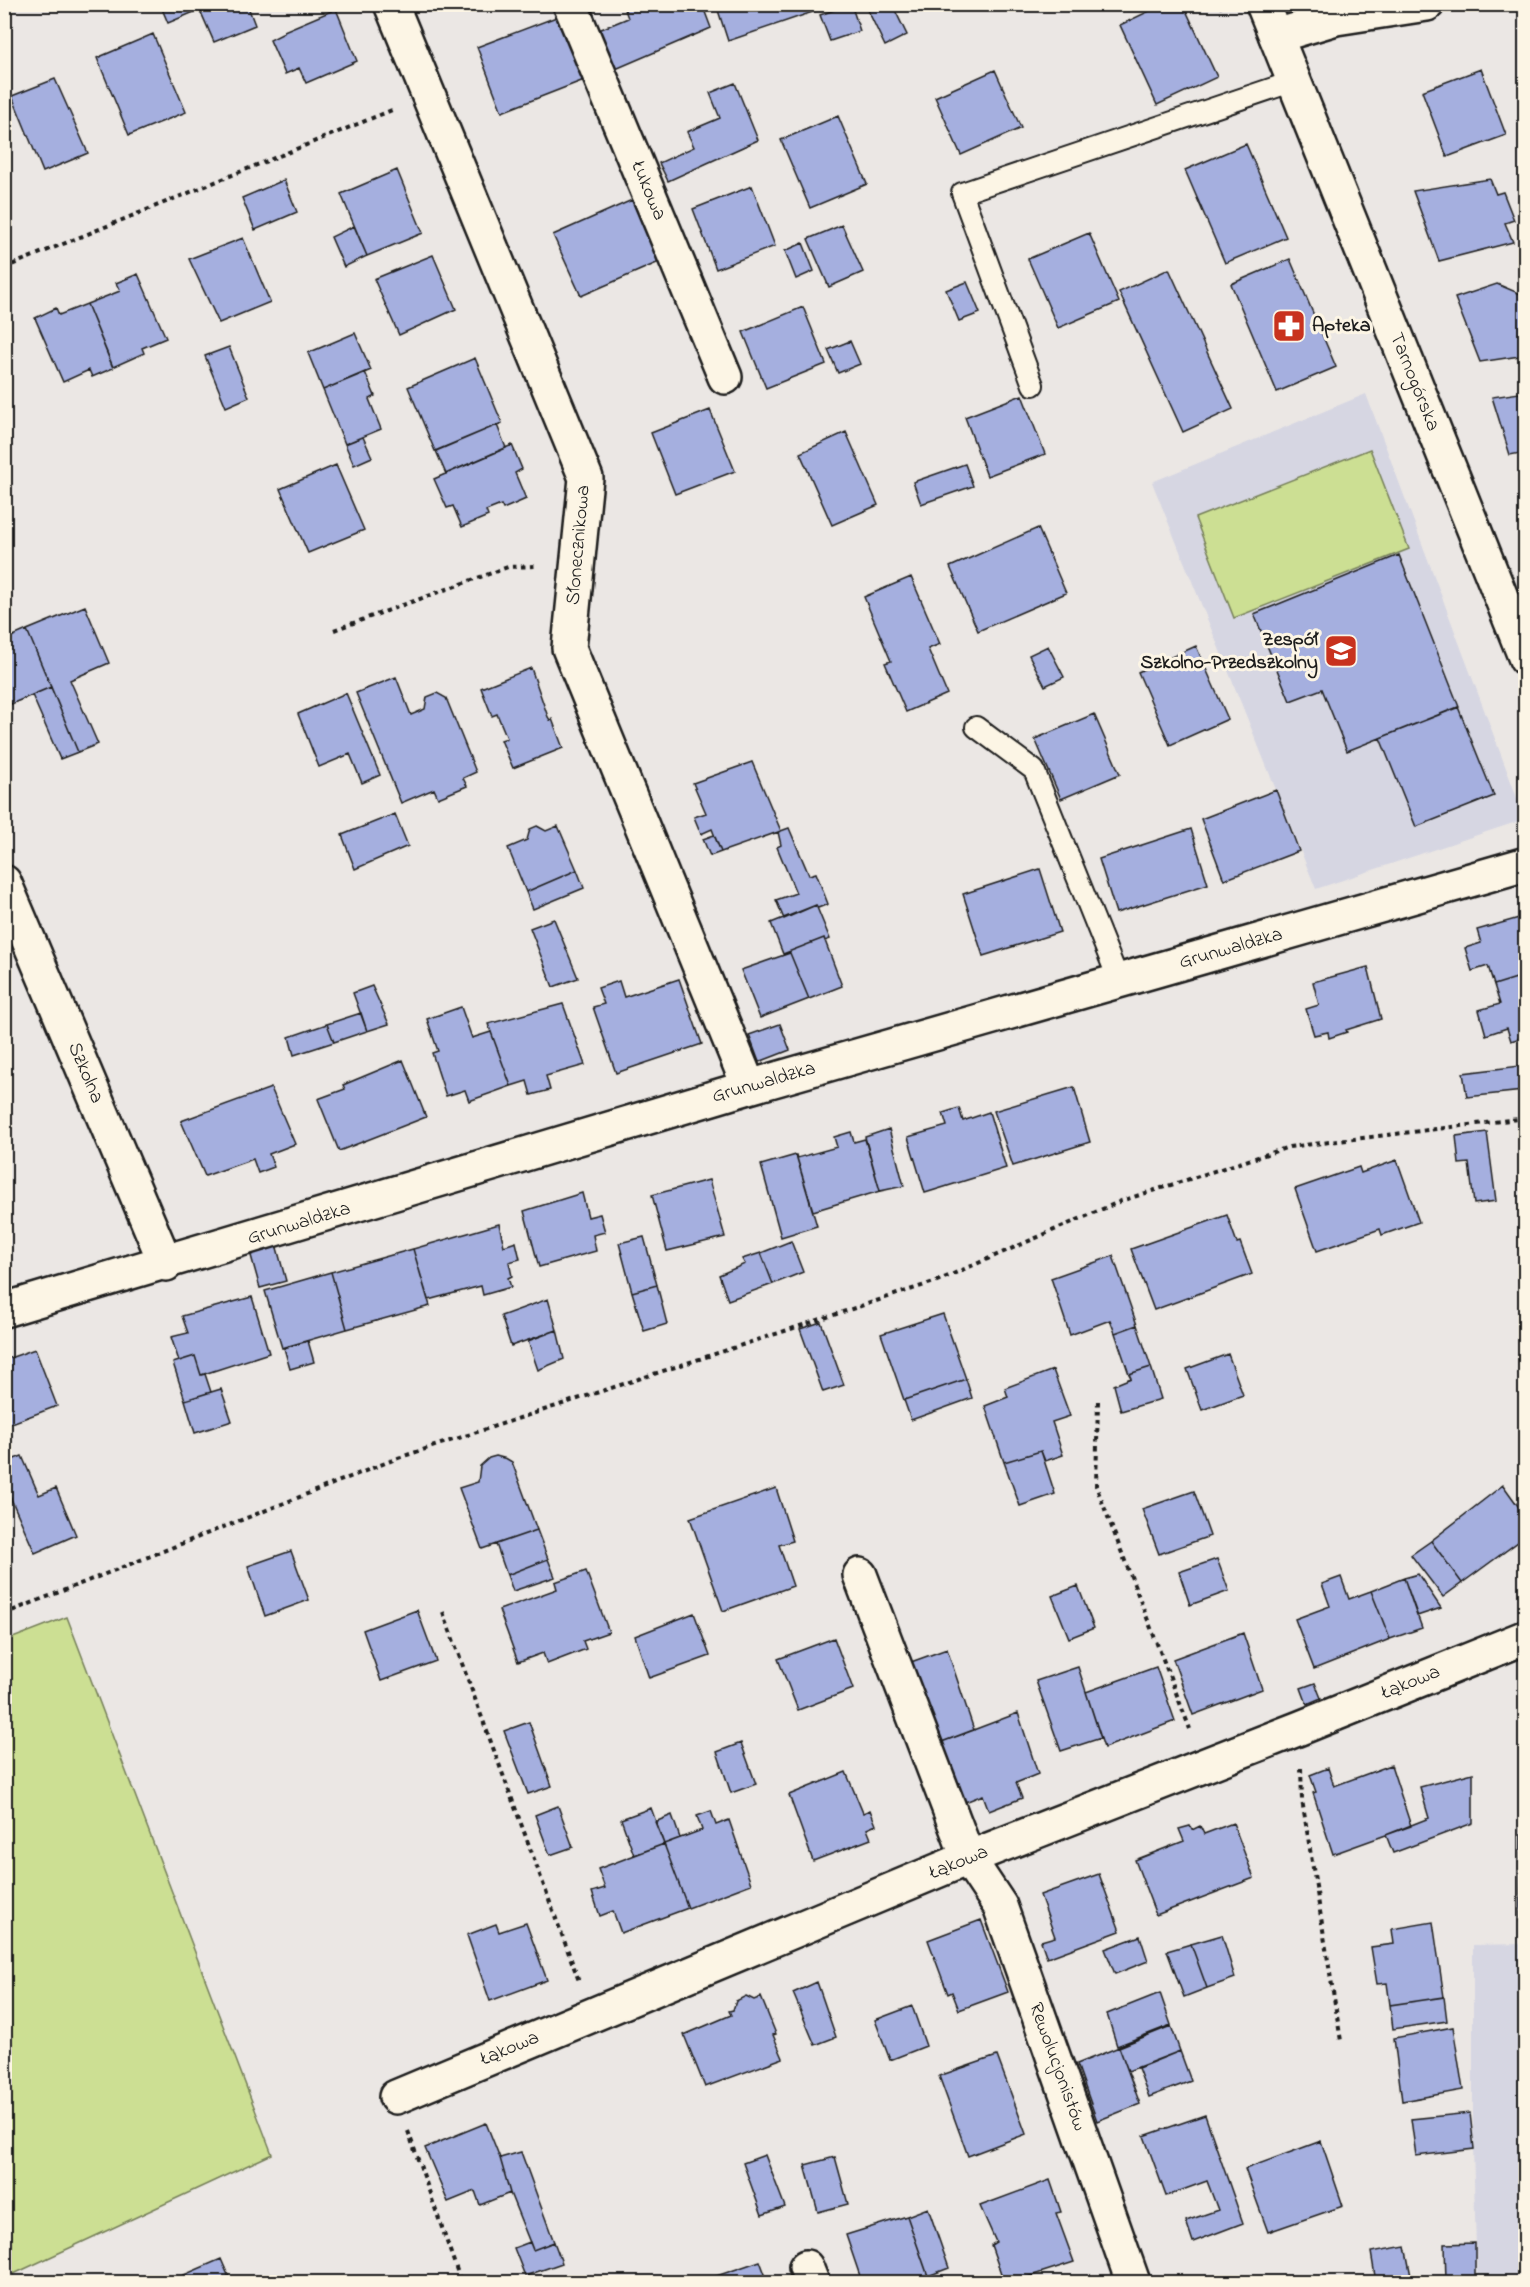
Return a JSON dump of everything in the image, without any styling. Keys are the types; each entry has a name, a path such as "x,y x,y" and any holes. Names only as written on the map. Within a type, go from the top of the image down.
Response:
{"street":[{"name":"Słonecznikowa","path":"391,4 586,478 569,648 749,1087"},
{"name":"Łukowa","path":"570,4 726,377"},
{"name":"Tarnogórska","path":"1263,4 1526,659"},
{"path":"1275,36 1336,18 1427,4"},
{"name":"Grunwaldzka","path":"4,1310 166,1264 749,1087 1526,864"},
{"name":"Szkolna","path":"5,884 166,1264"},
{"name":"Rewolucjonistów","path":"860,1575 968,1858 1000,1906 1133,2283"},
{"name":"Łąkowa","path":"396,2097 968,1858 1526,1637"}],"lane":[{"path":"1033,385 962,193 1294,81"},
{"path":"976,727 1034,770 1119,981"}],"path":[{"path":"4,268 429,95"},
{"path":"334,630 508,567 577,564"},
{"path":"4,1614 398,1458 937,1281 1121,1201 1289,1147 1526,1118"},
{"path":"1098,1401 1096,1486 1204,1766"},
{"path":"443,1612 592,2015"},
{"path":"1300,1728 1302,1800 1341,2041"},
{"path":"396,2097 461,2283"}],"shaded area":[{"name":"Zespół Szkolno-Przedszkolny","path":"1366,394 1525,819 1316,889 1152,482"},
{"path":"1525,1944 1525,2282 1477,2282 1473,2147 1473,1945"}],"green space":[{"path":"1370,449 1409,549 1234,618 1195,518"},
{"path":"67,1617 272,2154 5,2278 5,1641"}],"building":[{"path":"160,4 213,4 168,23"},
{"path":"213,4 247,4 255,25 214,42 200,10"},
{"path":"623,4 702,4 711,28 611,71 594,32 628,18"},
{"path":"716,4 836,4 728,41"},
{"path":"851,4 860,31 830,41 820,15"},
{"path":"865,4 892,4 907,35 885,46"},
{"path":"1164,4 1183,4 1217,77 1157,105 1120,25"},
{"path":"336,9 357,61 306,83 299,68 285,74 270,40 284,31"},
{"path":"559,16 584,80 502,112 477,47"},
{"path":"153,34 186,112 129,135 97,58"},
{"path":"1481,69 1506,135 1447,157 1422,91"},
{"path":"995,70 1021,128 961,155 935,97"},
{"path":"55,79 88,153 43,172 12,96"},
{"path":"735,83 758,140 668,181 659,163 694,147 687,132 720,118 710,93"},
{"path":"838,116 867,184 810,208 781,140"},
{"path":"1246,144 1286,237 1225,263 1185,170"},
{"path":"397,170 423,233 367,256 341,194"},
{"path":"1490,179 1496,194 1503,192 1514,220 1505,223 1513,242 1439,261 1413,191"},
{"path":"284,180 297,212 255,230 242,198"},
{"path":"752,186 775,246 716,269 693,209"},
{"path":"632,200 659,262 581,296 553,235"},
{"path":"842,225 863,272 829,287 808,239"},
{"path":"354,226 367,256 344,267 331,237"},
{"path":"1089,233 1119,302 1058,328 1028,259"},
{"path":"243,238 270,302 219,323 189,259"},
{"path":"803,243 814,271 796,279 785,251"},
{"path":"433,255 456,309 399,335 374,279"},
{"path":"1290,259 1336,367 1277,392 1231,284"},
{"path":"1169,269 1233,409 1183,432 1119,292"},
{"path":"138,274 166,338 142,348 144,353 113,367 87,304 120,291 116,283"},
{"path":"967,282 980,313 959,321 946,290"},
{"path":"1497,284 1523,295 1526,301 1526,355 1480,362 1455,298"},
{"path":"87,304 113,368 92,377 89,370 63,382 35,318 56,308 59,315"},
{"path":"803,307 826,364 766,388 743,332"},
{"path":"355,333 371,370 323,390 308,353"},
{"path":"850,341 860,364 838,373 828,350"},
{"path":"229,347 249,397 226,407 205,356"},
{"path":"475,358 502,423 435,451 408,387"},
{"path":"365,372 375,396 369,399 381,429 345,444 323,390"},
{"path":"1526,392 1526,452 1510,455 1492,397"},
{"path":"1022,395 1045,454 987,476 965,417"},
{"path":"710,410 735,471 675,494 651,433"},
{"path":"497,425 506,448 446,474 436,451"},
{"path":"846,432 878,505 832,525 800,453"},
{"path":"363,437 372,457 354,465 345,444"},
{"path":"512,445 522,469 515,473 526,499 503,509 501,505 486,511 488,516 462,527 453,506 447,508 434,479"},
{"path":"965,464 973,486 921,504 913,482"},
{"path":"336,465 364,530 308,553 280,489"},
{"path":"1038,528 1066,593 978,631 950,567"},
{"path":"1399,555 1459,707 1347,751 1322,689 1290,701 1254,614"},
{"path":"911,577 940,644 928,649 947,694 906,712 885,663 891,661 864,597"},
{"path":"85,606 109,663 70,680 98,744 78,752 27,630"},
{"path":"27,630 51,687 4,707 4,640"},
{"path":"1048,646 1064,677 1045,686 1029,655"},
{"path":"1196,646 1228,719 1170,745 1138,672"},
{"path":"531,668 548,717 552,719 563,748 513,768 501,740 507,738 497,714 492,716 481,688"},
{"path":"396,677 411,715 425,709 427,697 437,693 446,698 476,772 463,778 467,786 438,798 434,789 401,803 356,693"},
{"path":"51,687 78,752 60,759 32,695"},
{"path":"346,693 380,775 362,783 350,754 319,767 298,714"},
{"path":"1458,707 1494,796 1416,827 1380,738"},
{"path":"1094,714 1120,774 1061,799 1035,739"},
{"path":"752,762 781,831 721,852 712,829 701,834 694,817 706,813 693,783"},
{"path":"1276,790 1299,851 1224,880 1201,819"},
{"path":"395,814 408,846 355,869 342,835"},
{"path":"537,826 546,831 558,826 577,870 526,892 508,848 527,840 530,829"},
{"path":"789,828 809,875 816,873 828,904 818,908 816,905 784,919 776,900 796,893 777,847 781,845 778,832"},
{"path":"1191,829 1208,884 1116,913 1099,859"},
{"path":"714,835 721,852 710,856 703,839"},
{"path":"1040,869 1060,932 983,956 963,894"},
{"path":"577,870 584,888 533,909 526,892"},
{"path":"816,905 830,939 825,941 824,938 783,954 771,923"},
{"path":"1526,916 1526,975 1494,985 1488,966 1472,971 1465,948 1481,943 1477,930"},
{"path":"554,919 578,978 553,987 530,928"},
{"path":"824,938 842,986 809,999 790,953 783,954"},
{"path":"790,953 809,999 760,1018 741,970"},
{"path":"1368,967 1381,1019 1329,1038 1328,1032 1314,1035 1306,1009 1319,1005 1313,982"},
{"path":"1526,975 1526,1036 1511,1041 1507,1028 1486,1035 1479,1010 1500,1004 1494,985"},
{"path":"679,979 702,1044 616,1073 593,1007 604,1004 598,988 619,981 624,997"},
{"path":"372,986 389,1024 367,1031 353,993"},
{"path":"563,1004 585,1065 546,1076 550,1090 531,1095 527,1081 511,1086 488,1024"},
{"path":"461,1007 472,1038 491,1032 511,1086 469,1101 465,1090 446,1096 432,1053 438,1051 427,1019"},
{"path":"361,1013 367,1031 334,1042 327,1024"},
{"path":"327,1024 334,1042 294,1055 289,1037"},
{"path":"780,1024 790,1050 759,1062 749,1035"},
{"path":"403,1060 426,1117 339,1151 318,1099 345,1089 343,1085"},
{"path":"1520,1066 1523,1091 1467,1097 1463,1073"},
{"path":"1074,1087 1090,1142 1013,1166 994,1111"},
{"path":"271,1088 295,1144 269,1154 274,1167 258,1173 253,1159 205,1176 181,1121"},
{"path":"959,1108 963,1121 989,1112 1006,1168 925,1193 908,1137 947,1126 943,1113"},
{"path":"889,1129 904,1186 880,1191 865,1137"},
{"path":"851,1132 854,1142 865,1139 880,1191 813,1211 797,1158 837,1147 834,1137"},
{"path":"1487,1132 1496,1201 1474,1204 1469,1163 1459,1164 1456,1136"},
{"path":"796,1155 817,1226 781,1237 761,1165"},
{"path":"1397,1160 1419,1222 1382,1235 1380,1229 1317,1251 1295,1189 1359,1167 1361,1173"},
{"path":"709,1180 725,1237 667,1251 652,1195"},
{"path":"582,1193 588,1217 600,1214 605,1232 593,1235 596,1251 539,1267 524,1211"},
{"path":"1227,1215 1252,1274 1154,1310 1131,1249"},
{"path":"499,1224 504,1246 516,1242 520,1259 509,1262 512,1276 508,1278 511,1287 483,1295 481,1286 428,1300 413,1249"},
{"path":"644,1237 657,1285 632,1292 619,1243"},
{"path":"791,1241 803,1272 773,1284 761,1253"},
{"path":"276,1244 286,1281 260,1288 250,1252"},
{"path":"413,1249 430,1306 347,1329 331,1272"},
{"path":"761,1253 773,1284 728,1300 719,1275 745,1264 742,1259"},
{"path":"1113,1256 1137,1325 1115,1333 1110,1320 1070,1335 1051,1278"},
{"path":"331,1272 347,1329 282,1348 265,1291"},
{"path":"657,1285 667,1324 644,1331 632,1292"},
{"path":"252,1297 269,1353 201,1375 195,1356 179,1361 171,1337 188,1333 182,1316"},
{"path":"548,1299 557,1330 511,1346 501,1316"},
{"path":"943,1314 966,1379 904,1400 881,1334"},
{"path":"821,1322 844,1385 823,1392 800,1329"},
{"path":"1137,1325 1151,1367 1129,1374 1115,1333"},
{"path":"557,1330 564,1359 538,1370 528,1341"},
{"path":"308,1341 314,1362 290,1369 284,1348"},
{"path":"35,1349 57,1406 4,1426 4,1360"},
{"path":"1228,1354 1243,1395 1202,1410 1187,1369"},
{"path":"195,1356 201,1375 205,1374 211,1392 185,1400 173,1363"},
{"path":"1151,1367 1161,1399 1121,1411 1114,1385 1131,1378 1129,1374"},
{"path":"1053,1370 1070,1416 1052,1422 1063,1455 1045,1461 1041,1451 1004,1462 985,1406 1008,1397 1005,1388"},
{"path":"966,1379 972,1398 911,1420 904,1400"},
{"path":"221,1389 232,1421 195,1433 185,1400"},
{"path":"1041,1451 1055,1494 1020,1506 1004,1462"},
{"path":"22,1456 39,1495 56,1488 76,1535 35,1553 4,1483 4,1463"},
{"path":"496,1456 512,1462 537,1530 482,1549 459,1488 478,1482 480,1466 489,1458"},
{"path":"1503,1485 1526,1517 1526,1536 1462,1583 1431,1541"},
{"path":"776,1488 793,1541 779,1545 793,1586 723,1611 690,1518"},
{"path":"1194,1491 1210,1536 1159,1554 1142,1509"},
{"path":"537,1530 548,1559 507,1575 496,1544"},
{"path":"1431,1541 1462,1583 1443,1597 1411,1555"},
{"path":"291,1551 309,1600 265,1616 248,1566"},
{"path":"548,1559 555,1577 513,1591 507,1575"},
{"path":"1217,1559 1229,1591 1190,1605 1179,1572"},
{"path":"586,1571 609,1632 583,1641 586,1649 547,1664 543,1653 518,1662 499,1610 557,1589 555,1582"},
{"path":"1418,1574 1441,1608 1417,1616 1404,1578"},
{"path":"1341,1577 1349,1599 1371,1591 1390,1639 1314,1669 1295,1619 1330,1606 1322,1584"},
{"path":"1404,1578 1422,1628 1390,1639 1371,1591"},
{"path":"1078,1586 1094,1628 1069,1638 1052,1596"},
{"path":"417,1610 436,1661 381,1681 363,1630"},
{"path":"694,1613 710,1656 649,1678 635,1636"},
{"path":"1243,1633 1262,1689 1193,1715 1173,1659"},
{"path":"834,1638 853,1689 798,1710 778,1659"},
{"path":"947,1649 974,1730 939,1743 911,1662"},
{"path":"1078,1667 1101,1738 1061,1751 1036,1681"},
{"path":"1156,1667 1175,1721 1104,1748 1086,1692"},
{"path":"1315,1683 1321,1698 1307,1704 1301,1688"},
{"path":"1018,1713 1038,1774 1016,1783 1022,1798 989,1811 983,1795 960,1804 939,1743"},
{"path":"529,1722 552,1786 528,1794 504,1731"},
{"path":"741,1743 756,1784 731,1793 717,1752"},
{"path":"1391,1765 1411,1826 1333,1854 1313,1793 1316,1792 1310,1775 1328,1768 1334,1786"},
{"path":"846,1772 863,1813 870,1810 876,1825 867,1829 871,1839 813,1861 789,1795"},
{"path":"1473,1773 1473,1823 1393,1853 1386,1835 1429,1818 1420,1787"},
{"path":"558,1806 573,1847 550,1855 535,1815"},
{"path":"1521,1806 1526,1806 1526,1922 1520,1922"},
{"path":"651,1808 664,1844 634,1855 621,1819"},
{"path":"711,1811 716,1825 729,1820 751,1884 688,1908 664,1844 702,1830 697,1816"},
{"path":"672,1815 680,1838 664,1844 655,1822"},
{"path":"1233,1823 1254,1878 1156,1915 1135,1860 1184,1841 1179,1829 1190,1826 1192,1830 1200,1826 1204,1834"},
{"path":"664,1844 688,1908 621,1933 613,1911 600,1916 592,1892 605,1888 598,1869"},
{"path":"1099,1874 1120,1931 1047,1958 1041,1941 1055,1937 1040,1895"},
{"path":"981,1920 1008,1992 959,2010 952,1992 948,1994 928,1940"},
{"path":"1433,1922 1444,1997 1390,2005 1387,1983 1377,1984 1371,1947 1394,1944 1392,1929"},
{"path":"526,1923 547,1980 490,2001 467,1935 496,1924 499,1932"},
{"path":"1222,1935 1235,1978 1207,1988 1191,1944"},
{"path":"1140,1936 1148,1961 1115,1974 1105,1949"},
{"path":"1191,1944 1207,1988 1184,1997 1167,1951"},
{"path":"817,1982 836,2037 815,2045 793,1993"},
{"path":"1160,1993 1171,2025 1117,2046 1107,2014"},
{"path":"746,1996 754,2000 761,1997 783,2058 705,2087 684,2035 731,2015 729,2011 733,2010 736,2001"},
{"path":"1444,1997 1447,2021 1393,2029 1390,2005"},
{"path":"912,2006 926,2046 890,2060 875,2020"},
{"path":"1171,2026 1180,2051 1128,2071 1119,2047"},
{"path":"1453,2027 1463,2090 1402,2101 1394,2038"},
{"path":"1119,2047 1140,2104 1097,2121 1077,2064"},
{"path":"1180,2051 1191,2081 1149,2097 1138,2068"},
{"path":"997,2056 1026,2134 968,2156 939,2076"},
{"path":"1470,2113 1474,2149 1416,2156 1411,2119"},
{"path":"1205,2115 1243,2223 1193,2242 1186,2221 1218,2210 1207,2181 1166,2196 1144,2136"},
{"path":"486,2123 500,2158 510,2193 480,2205 475,2191 448,2202 425,2148"},
{"path":"1321,2141 1343,2206 1268,2232 1245,2169"},
{"path":"521,2152 554,2242 533,2250 510,2193 500,2158"},
{"path":"765,2155 785,2207 762,2215 743,2163"},
{"path":"835,2157 848,2204 818,2212 805,2165"},
{"path":"1050,2180 1061,2212 1056,2213 1074,2262 1012,2282 1004,2282 991,2245 996,2242 980,2206"},
{"path":"928,2208 949,2268 928,2276 907,2216"},
{"path":"907,2216 930,2282 862,2282 846,2235"},
{"path":"530,2242 533,2250 554,2242 562,2263 525,2276 514,2248"},
{"path":"1475,2243 1475,2282 1446,2282 1445,2244"},
{"path":"1405,2246 1412,2281 1376,2282 1371,2252"},
{"path":"221,2259 231,2282 170,2281"},
{"path":"760,2261 768,2282 702,2282 702,2281"}],"place":[{"name":"Apteka","path":"1289,326"},
{"name":"Zespół Szkolno-Przedszkolny","path":"1341,651"}]}
